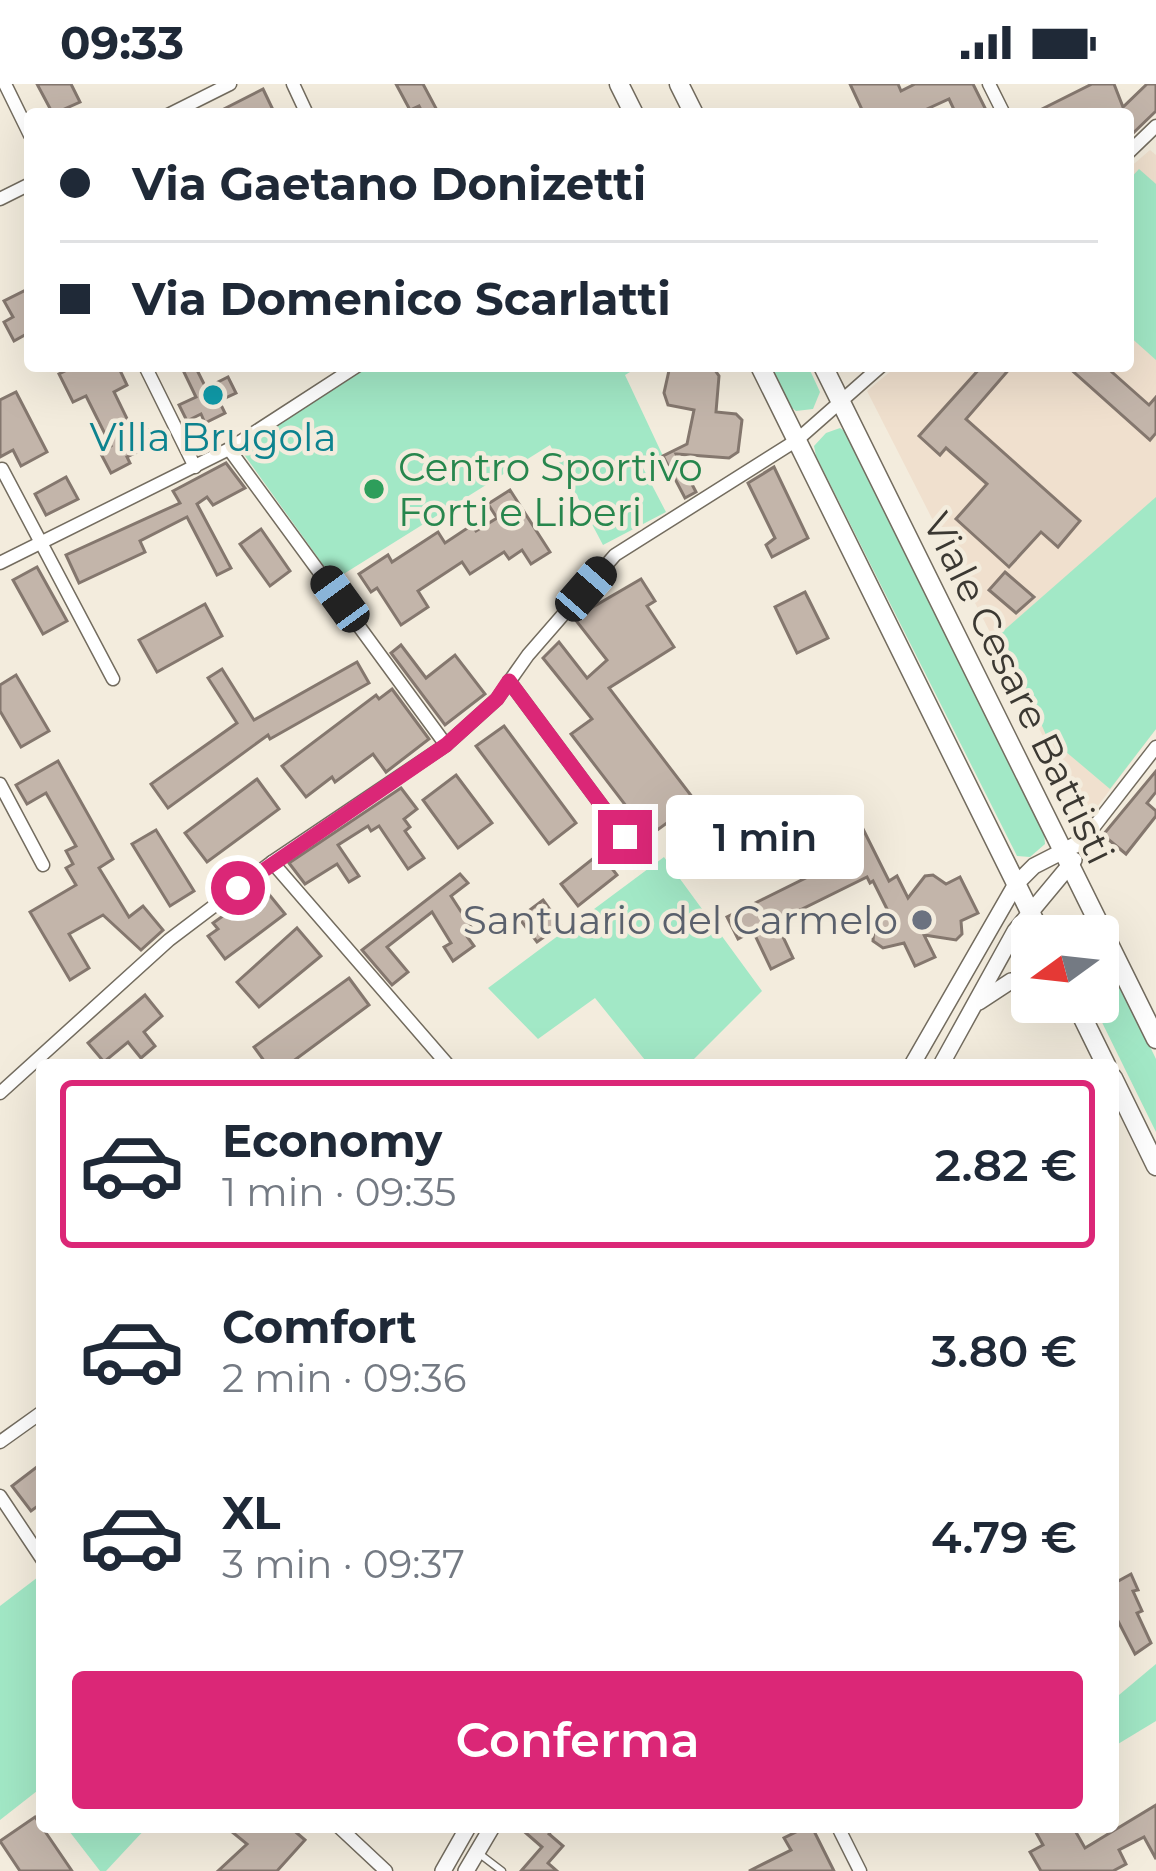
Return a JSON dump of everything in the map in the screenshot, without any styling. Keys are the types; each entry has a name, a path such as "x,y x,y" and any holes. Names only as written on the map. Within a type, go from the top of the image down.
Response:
{"main road":[{"path":"763,372 1032,915"},
{"name":"Viale Cesare Battisti","path":"826,372 1156,1039"},
{"path":"1085,1023 1103,1059"},
{"path":"1119,1090 1156,1166"}],"street":[{"path":"5,84 24,123"},
{"path":"182,108 230,84"},
{"path":"1134,148 1156,125"},
{"path":"148,372 195,467"},
{"path":"0,563 229,449 348,372"},
{"path":"38,1059 169,940 272,862 446,745 497,699 615,556 797,440 874,372"},
{"path":"229,449 446,745"},
{"path":"2,469 113,679"},
{"path":"509,681 625,837"},
{"path":"944,1059 1030,910 1156,747"},
{"path":"0,784 44,865"},
{"path":"915,1059 1016,884 1034,866 1066,859"},
{"path":"272,862 443,1059"},
{"path":"963,1024 990,993 1011,981"},
{"path":"0,1093 36,1060"},
{"path":"0,1442 36,1416"},
{"path":"0,1496 36,1550"},
{"path":"345,1833 386,1871"},
{"path":"442,1871 464,1833"},
{"path":"466,1871 488,1833"},
{"path":"841,1833 860,1871"}],"lane":[{"path":"477,1852 502,1871"}],"shaded area":[{"path":"1150,150 1156,155 1156,729 1091,815 1079,807 867,391 890,372 1134,372 1134,164"}],"green space":[{"path":"1139,169 1156,184 1156,360 1134,340 1134,174"},
{"name":"Centro Sportivo Forti e Liberi","path":"361,372 630,372 625,375 663,456 642,466 666,512 603,545 550,445 334,580 240,449"},
{"path":"774,372 811,372 820,392 813,409 791,407"},
{"path":"840,428 1044,832 1045,844 1030,857 1017,856 816,456 814,446 826,433"},
{"path":"1156,497 1156,729 1110,789 1046,735 1001,633"},
{"path":"664,857 762,991 694,1059 644,1059 595,998 538,1039 488,988"},
{"path":"1119,983 1156,1059 1156,1132 1102,1023 1119,1023"},
{"path":"36,1579 36,1792 0,1820 0,1606"},
{"path":"1156,1664 1156,1721 1119,1743 1119,1695"},
{"path":"71,1833 141,1833 106,1871 100,1871"}],"building":[{"path":"37,84 71,84 80,102 50,108"},
{"path":"396,84 423,84 436,108 409,108"},
{"path":"850,84 898,84 901,91 915,84 973,84 985,108 953,108 949,99 929,108 861,108"},
{"path":"1092,84 1114,84 1123,107 1147,84 1156,84 1156,111 1134,132 1134,108 1044,108"},
{"path":"263,89 272,108 226,108"},
{"path":"24,291 24,335 14,341 4,322 13,317 4,301"},
{"path":"121,372 127,385 114,392 131,427 143,421 154,444 127,457 130,463 111,473 100,452 111,446 86,396 73,402 59,374"},
{"name":"Villa Brugola","path":"184,372 198,372 206,388 228,377 236,393 219,401 225,413 205,423 201,414 187,421 179,405 196,397"},
{"path":"669,372 716,372 716,412 736,414 742,420 738,452 729,458 676,454 696,492 685,498 663,456 687,444 694,410 668,405 664,393"},
{"path":"977,372 1007,372 966,419 1080,521 1058,547 1041,532 1009,567 956,519 987,484 946,448 940,455 919,436"},
{"path":"1074,372 1112,372 1149,405 1156,397 1156,433 1150,440"},
{"path":"16,392 47,452 21,466 13,450 0,457 0,400"},
{"path":"226,463 245,488 213,505 207,497 197,504 231,568 217,575 187,517 140,541 145,552 79,583 66,555 180,503 173,491"},
{"path":"774,467 808,538 772,557 766,545 775,538 748,483"},
{"path":"66,477 78,499 46,515 35,494"},
{"path":"510,490 550,552 531,564 522,550 509,559 504,552 470,574 462,562 418,591 428,607 401,625 377,588 371,592 359,574 388,555 392,562 438,532 445,543 472,525 476,531 497,518 488,504"},
{"path":"261,529 290,571 270,586 240,544"},
{"path":"37,567 67,621 43,634 13,580"},
{"path":"1005,572 1034,597 1016,613 989,590"},
{"path":"641,579 655,601 647,606 674,647 609,688 696,802 649,836 571,734 592,719 543,658 559,642 587,678 607,660 574,618"},
{"path":"805,592 828,638 797,653 775,607"},
{"path":"205,604 222,636 157,672 139,640"},
{"path":"401,645 426,678 455,655 485,694 445,725 391,653"},
{"path":"357,662 369,683 270,739 268,735 168,808 151,784 237,723 208,678 222,669 254,720"},
{"path":"16,675 49,731 21,747 0,711 0,685"},
{"path":"392,689 429,739 386,772 373,754 306,797 282,766 376,695 379,699"},
{"path":"504,726 576,823 549,844 476,746"},
{"path":"58,761 113,859 99,868 129,917 143,906 163,930 141,950 103,915 69,934 89,968 70,980 30,912 76,885 66,868 73,864 66,851 76,846 46,793 27,804 16,785"},
{"path":"1156,771 1156,792 1147,803 1156,816 1126,854 1103,835"},
{"path":"456,775 492,823 458,848 423,800"},
{"path":"257,779 279,809 207,862 185,833"},
{"path":"401,788 417,809 404,819 410,827 405,831 424,858 408,869 379,826 371,831 368,826 338,845 359,876 349,882 337,864 305,884 289,863"},
{"path":"847,797 889,881 897,876 908,898 925,876 933,875 946,884 960,877 978,913 961,921 962,934 956,940 924,935 935,957 915,966 904,943 883,948 873,941 874,926 889,913 867,877 776,922 793,958 771,969 753,931 738,939 727,917 854,854 830,805"},
{"path":"156,830 194,891 170,906 132,844"},
{"path":"600,853 617,875 578,906 561,884"},
{"path":"460,874 468,883 451,896 473,930 466,935 474,946 453,961 444,947 451,943 432,912 387,947 408,972 392,985 362,950"},
{"path":"263,887 285,914 225,959 208,936 218,929 213,923 229,916"},
{"path":"543,900 561,925 537,942 519,918"},
{"path":"297,928 321,956 259,1007 237,982"},
{"path":"349,978 369,1005 296,1059 263,1059 254,1047"},
{"path":"145,995 162,1016 144,1032 155,1046 141,1058 128,1042 108,1059 101,1059 88,1043"},
{"path":"36,1468 36,1507 31,1511 12,1486"},
{"path":"1131,1574 1142,1611 1137,1613 1151,1643 1135,1654 1119,1623 1119,1581"},
{"path":"1156,1805 1156,1859 1144,1837 1119,1850 1126,1864 1113,1871 1041,1871 1030,1852 1043,1845 1036,1833 1076,1833 1085,1848 1110,1833 1119,1833 1119,1827"},
{"path":"35,1817 36,1833 46,1833 72,1871 20,1871 0,1841"},
{"path":"233,1833 297,1833 305,1840 277,1871 218,1871 247,1844"},
{"path":"526,1833 550,1833 563,1846 548,1863 557,1871 521,1871 542,1847"},
{"path":"815,1833 834,1871 749,1871 791,1850 784,1838"}],"place":[{"name":"Villa Brugola","path":"213,395"},
{"name":"Centro Sportivo Forti e Liberi","path":"374,489"},
{"name":"Santuario del Carmelo","path":"922,920"}],"route":[{"path":"238,888 446,745 497,699 509,681 625,837"}]}
